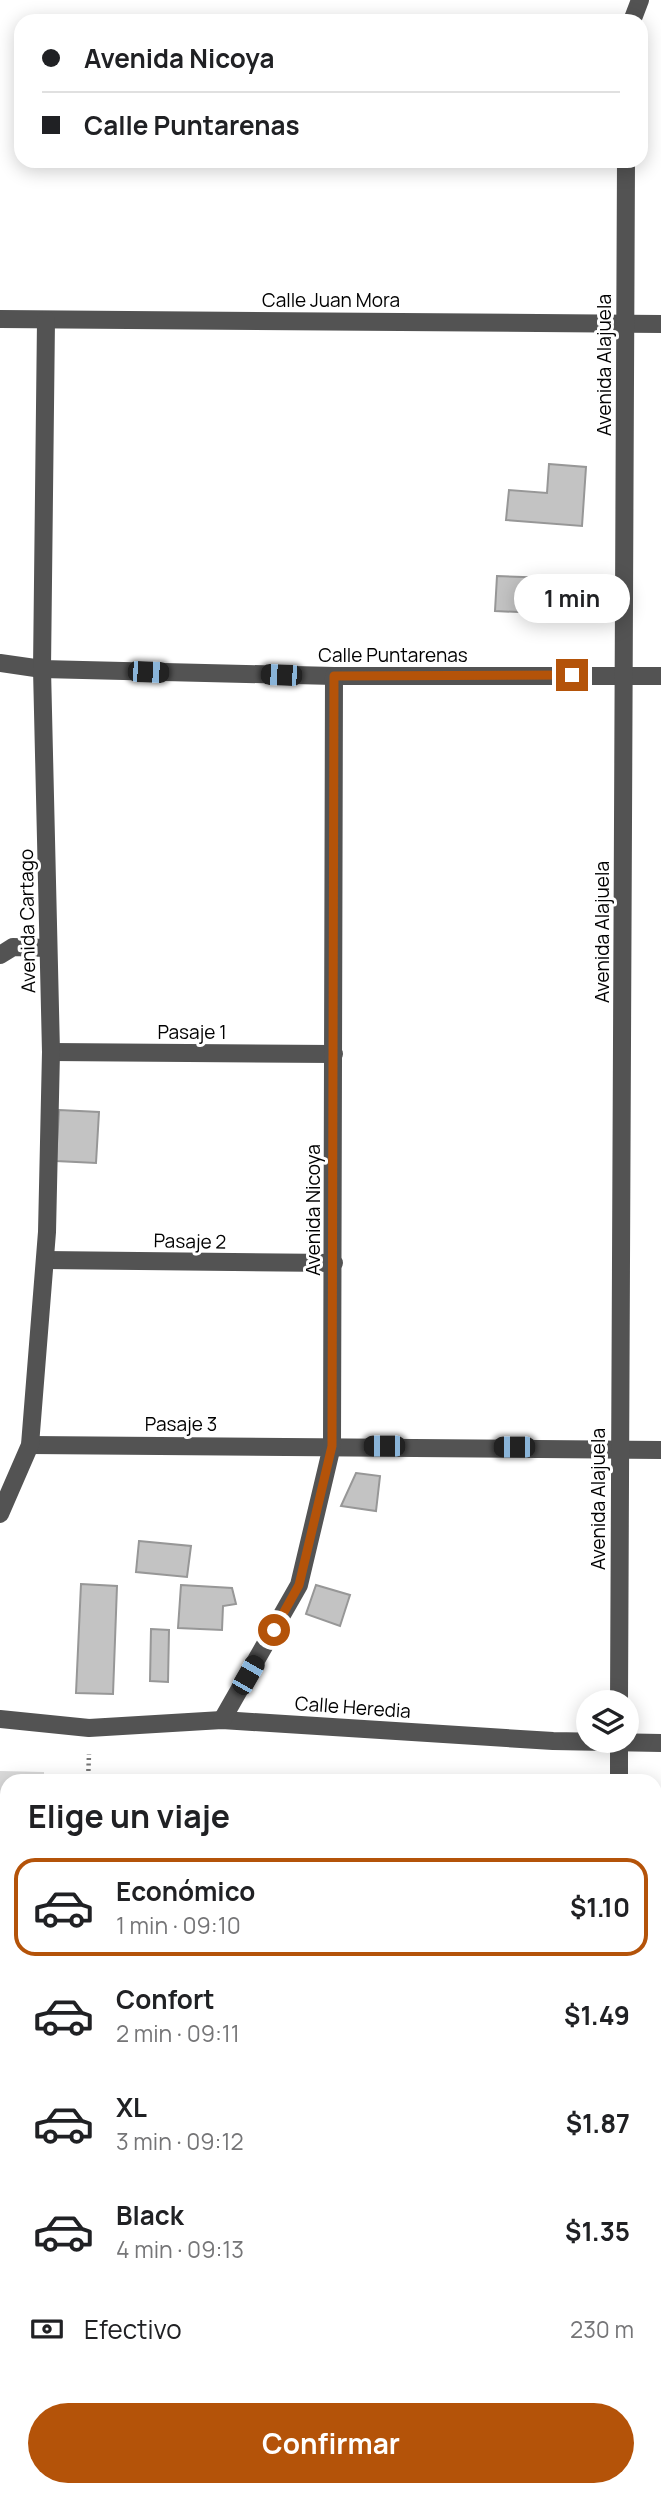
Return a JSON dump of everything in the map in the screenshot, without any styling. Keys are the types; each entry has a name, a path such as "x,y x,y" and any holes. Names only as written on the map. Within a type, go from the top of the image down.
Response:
{"street":[{"name":"Avenida Alajuela","path":"619,1690 626,168"},
{"name":"Calle Juan Mora","path":"0,319 661,324"},
{"name":"Avenida Cartago","path":"0,1514 30,1445 45,1260 51,1052 42,669 46,320"},
{"name":"Calle Puntarenas","path":"0,663 42,669 334,676 661,676"},
{"name":"Avenida Nicoya","path":"222,1720 299,1585 332,1446 334,676"},
{"path":"0,955 13,947 48,948"},
{"name":"Pasaje 1","path":"51,1052 334,1054"},
{"name":"Pasaje 2","path":"45,1260 334,1264"},
{"name":"Pasaje 3","path":"30,1445 661,1450"},
{"name":"Calle Heredia","path":"0,1719 89,1728 222,1720 576,1740"},
{"name":"Calle Heredia","path":"639,1742 661,1743"},
{"path":"618,1774 619,1753"}],"shaded area":[{"path":"0,1771 44,1772 44,1774 0,1774"}],"building":[{"path":"549,464 586,467 582,526 506,520 509,490 547,493"},
{"path":"497,576 582,579 581,615 495,611"},
{"path":"59,1110 99,1112 96,1163 56,1161"},
{"path":"356,1473 380,1476 376,1511 341,1506"},
{"path":"139,1541 191,1546 187,1577 136,1572"},
{"path":"81,1584 117,1586 113,1694 76,1693"},
{"path":"181,1585 232,1588 236,1604 223,1606 222,1630 178,1628"},
{"path":"316,1585 350,1595 340,1626 306,1614"},
{"path":"151,1629 169,1630 168,1682 150,1681"}],"route":[{"path":"274,1630 299,1585 332,1446 334,676 572,675"}]}
